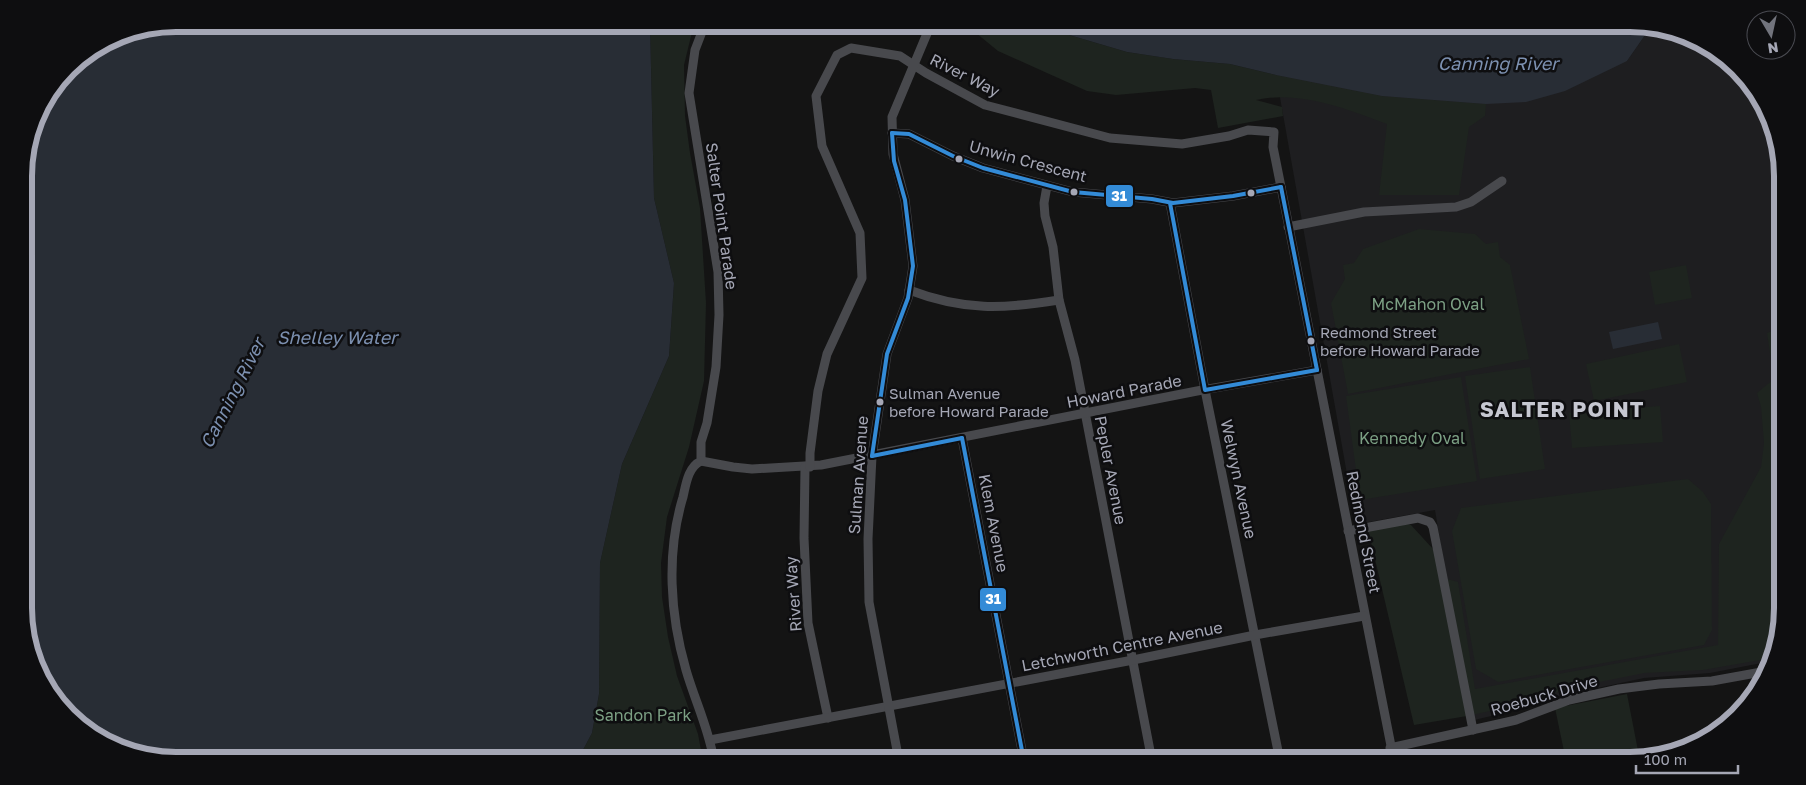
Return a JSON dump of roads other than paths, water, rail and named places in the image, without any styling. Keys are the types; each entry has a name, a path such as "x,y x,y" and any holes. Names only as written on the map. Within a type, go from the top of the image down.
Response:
{"street":[{"name":"Salter Point Parade","path":"702,32 695,50 689,93 715,255 719,315 716,366 707,423 701,442 701,461 692,468 681,502 674,543 672,586 675,619 684,660 712,752"},
{"name":"Sulman Avenue","path":"897,752 869,602 868,539 872,456 887,354 908,298 913,266 910,227 905,200 894,161 893,111 927,32"},
{"name":"River Way","path":"828,718 808,622 804,538 807,467 818,391 828,354 859,287 862,274 860,233 822,146 816,96 835,57 850,48 900,56 926,73 985,105 1110,138 1182,144 1228,136 1248,130 1274,132"},
{"name":"Redmond Street","path":"1274,132 1273,147 1280,187 1391,752"},
{"name":"Unwin Crescent","path":"892,133 909,134 953,156 983,168 1073,192 1152,199 1170,203 1233,196 1280,187"},
{"path":"1288,227 1364,212 1456,207 1471,202 1502,181"},
{"name":"Pepler Avenue","path":"1047,186 1044,209 1053,247 1059,300 1075,360 1150,752"},
{"name":"Welwyn Avenue","path":"1170,203 1205,390 1278,752"},
{"path":"910,290 930,298 968,306 1019,306 1059,300"},
{"name":"Howard Parade","path":"701,461 732,468 807,467 1317,370"},
{"name":"Klem Avenue","path":"962,438 1022,752"},
{"path":"1348,531 1418,518 1430,522 1433,527 1472,730"},
{"name":"Letchworth Centre Avenue","path":"710,740 1133,660 1255,634 1364,616"},
{"name":"Roebuck Drive","path":"1390,748 1516,720 1569,700 1620,689 1659,684 1712,681 1758,673"}],"water":[{"name":"Shelley Water","path":"176,32 650,32 654,198 674,283 669,356 622,464 600,563 599,694 592,733 582,752 158,751 139,748 121,742 104,733 89,723 62,696 43,664 37,646 32,608 33,167 37,139 43,121 52,104 75,75 96,57 121,43 139,37"},
{"name":"Canning River","path":"1059,32 1630,32 1646,34 1627,61 1565,91 1526,102 1486,104 1382,96 1230,64 1173,59 1127,52"},
{"path":"1658,322 1662,339 1613,349 1609,332"}],"place":[{"name":"Redmond Street before Howard Parade","path":"1311,341"},
{"name":"Sulman Avenue before Howard Parade","path":"880,402"}],"district":[{"name":"SALTER POINT","path":"1562,409"}],"park label":[{"name":"McMahon Oval","path":"1428,304"},
{"name":"Kennedy Oval","path":"1412,438"},
{"name":"Sandon Park","path":"643,715"}]}
